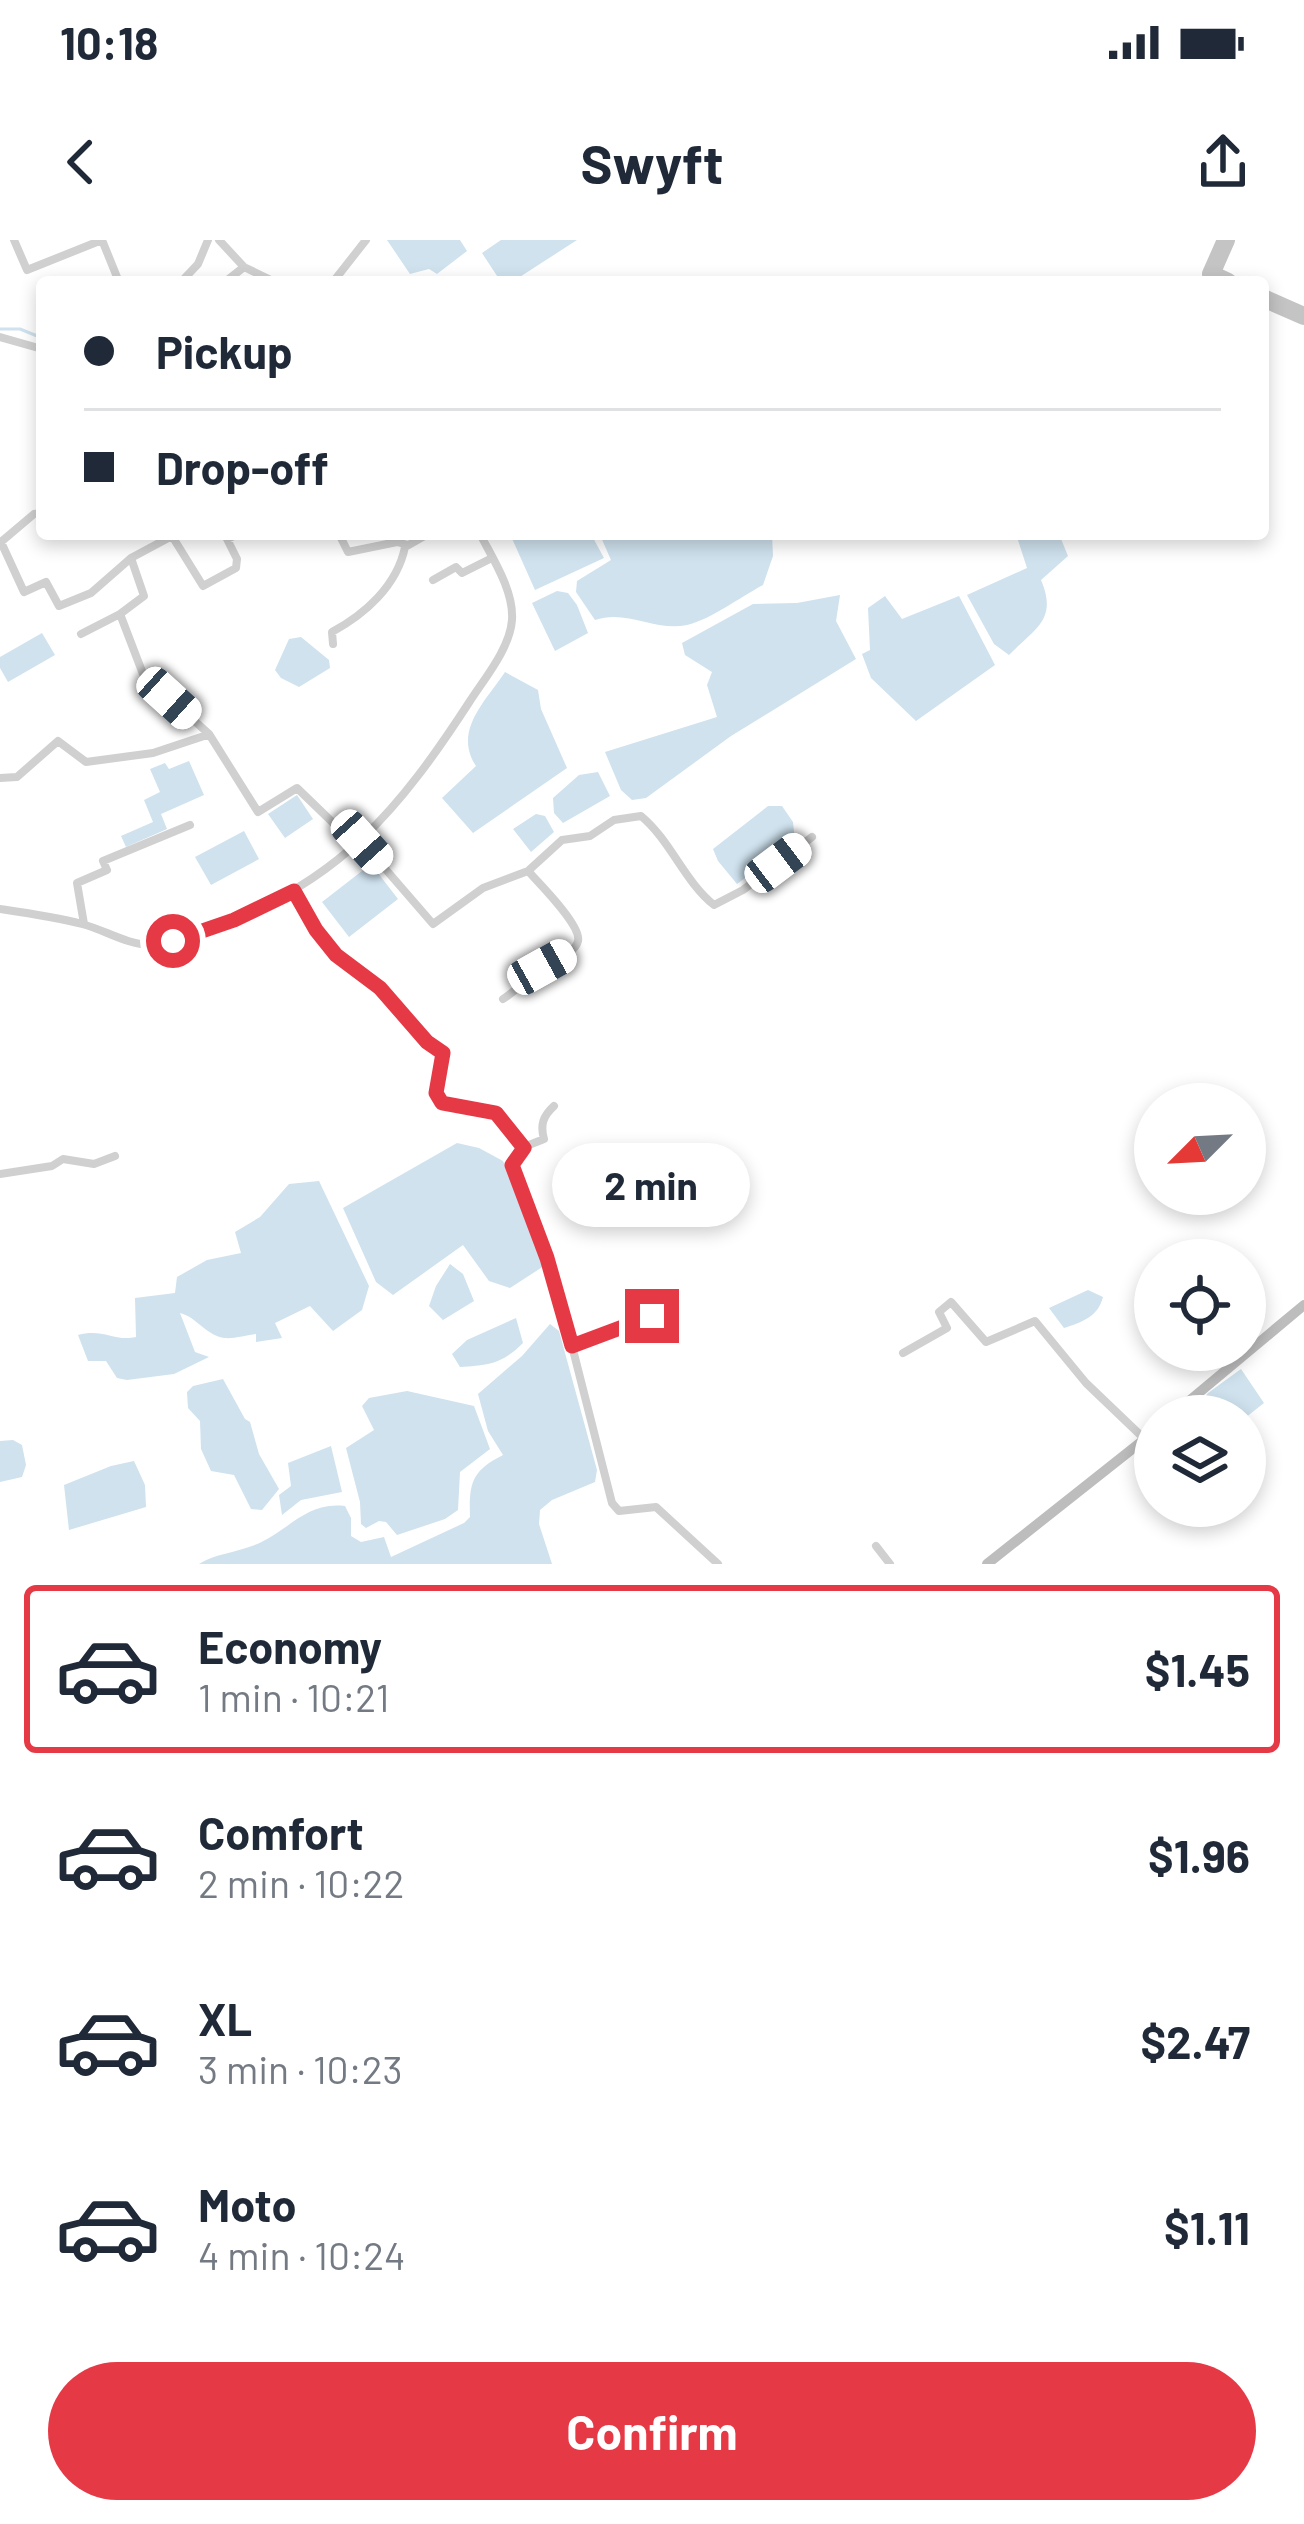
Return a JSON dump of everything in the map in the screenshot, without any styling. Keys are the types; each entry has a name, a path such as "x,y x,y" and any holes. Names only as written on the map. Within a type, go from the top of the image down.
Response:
{"main road":[{"path":"1266,1334 1304,1305"},
{"path":"1194,1395 1221,1371"},
{"path":"987,1564 1011,1541 1134,1455"}],"street":[{"path":"14,240 27,270 85,242 102,240 117,276"},
{"path":"186,276 208,240"},
{"path":"219,240 244,267 263,276"},
{"path":"338,276 366,240"},
{"path":"233,276 244,267"},
{"path":"0,337 36,347"},
{"path":"36,514 1,542 24,592 46,582 59,606 91,593 131,558 163,540"},
{"path":"175,540 203,586 236,568 227,540"},
{"path":"342,540 348,552 397,542 408,545"},
{"path":"333,644 332,632 371,608 399,569 408,545 417,540"},
{"path":"0,909 84,924 151,945 234,920 294,891 359,844 398,803 435,753 506,641 512,619 507,589 483,540"},
{"path":"82,634 144,596 131,558"},
{"path":"434,580 456,567 462,573 492,558"},
{"path":"120,614 142,674 160,679 169,698 209,734 258,812 297,788 359,844 433,924 483,888 528,871 562,840 590,836 616,819 641,816 661,832 678,862 714,905 743,890 812,837"},
{"path":"0,778 16,777 58,741 86,762 153,753 209,734"},
{"path":"84,924 77,883 107,870 104,861 190,824"},
{"path":"502,999 570,952 578,941 570,920 528,871"},
{"path":"294,891 336,955 380,988 427,1042 443,1053 436,1093 442,1103 496,1113 524,1148"},
{"path":"554,1106 545,1114 544,1139 524,1148 512,1165 550,1268 615,1508 656,1507 718,1564"},
{"path":"0,1174 52,1166 63,1159 94,1164 115,1156"},
{"path":"903,1353 947,1328 939,1312 951,1302 986,1342 1034,1321 1086,1383 1134,1429"},
{"path":"572,1346 652,1316"},
{"path":"876,1546 890,1564"}],"water":[{"path":"387,240 460,240 467,251 437,274 429,269 410,274"},
{"path":"501,240 577,240 521,276 497,276 482,253"},
{"path":"513,540 594,540 604,558 535,590"},
{"path":"602,540 772,540 773,556 763,585 687,625 664,626 619,617 595,620 576,592 577,581 611,560"},
{"path":"1018,540 1061,540 1068,556 1041,580 1045,614 1009,655 994,644 967,595 1027,568"},
{"path":"557,591 568,593 577,605 588,633 555,651 532,603"},
{"path":"840,595 836,621 856,659 731,736 646,798 632,800 621,790 605,752 717,717 707,685 712,672 685,655 682,643 753,604"},
{"path":"885,596 902,619 959,596 995,665 916,721 871,678 862,654 870,650 868,608"},
{"path":"42,633 55,655 8,682 0,657"},
{"path":"301,637 329,660 330,668 299,687 275,670 289,639"},
{"path":"505,672 538,690 541,709 567,768 473,833 442,798 476,766 468,741 470,729"},
{"path":"189,761 204,795 161,814 167,829 126,847 121,836 153,822 144,800 160,792 150,769 165,763 169,769"},
{"path":"598,772 610,796 563,823 554,813 553,798 579,775"},
{"path":"297,795 313,819 285,838 268,814"},
{"path":"768,806 782,806 793,822 795,841 737,884 713,849"},
{"path":"536,814 545,816 554,832 531,852 513,829"},
{"path":"244,831 259,859 211,885 195,857"},
{"path":"371,864 398,899 349,937 322,902"},
{"path":"457,1143 503,1161 547,1264 510,1288 489,1281 463,1245 393,1295 376,1282 343,1208"},
{"path":"319,1181 369,1286 362,1310 333,1331 310,1306 275,1323 282,1338 256,1342 256,1334 218,1337 180,1313 195,1352 209,1357 174,1374 127,1380 117,1378 106,1361 88,1361 78,1335 136,1337 135,1298 175,1293 177,1277 207,1260 241,1253 235,1232 260,1217 289,1184"},
{"path":"450,1264 463,1274 474,1301 443,1320 429,1306"},
{"path":"1088,1290 1103,1297 1097,1309 1064,1328 1049,1308"},
{"path":"516,1318 523,1343 515,1350 494,1362 460,1367 452,1354 467,1340"},
{"path":"550,1324 559,1331 597,1470 595,1482 540,1510 539,1524 552,1564 199,1564 264,1541 318,1508 345,1506 351,1536 361,1542 384,1537 391,1557 464,1523 470,1517 474,1480 503,1455 488,1431 478,1394"},
{"path":"1242,1371 1259,1395 1206,1395"},
{"path":"223,1379 250,1422 259,1454 279,1489 262,1510 251,1509 234,1475 211,1471 201,1449 200,1421 188,1408 187,1392 193,1386"},
{"path":"407,1391 474,1406 490,1449 460,1472 458,1510 397,1535 386,1522 366,1528 361,1524 346,1448 374,1430 362,1406 369,1398"},
{"path":"0,1441 22,1445 26,1465 22,1477 0,1482"},
{"path":"331,1446 342,1492 301,1500 282,1515 279,1495 291,1486 288,1463"},
{"path":"134,1461 145,1485 146,1507 69,1530 64,1485"}],"waterway":[{"path":"0,329 36,336"}],"taxiway":[{"path":"1215,276 1211,274 1226,240"},
{"path":"1269,301 1304,316"}],"route":[{"path":"173,941 234,920 294,891 336,955 380,988 427,1042 443,1053 436,1093 442,1103 496,1113 524,1148 511,1161 538,1229 572,1346 652,1316"}]}
